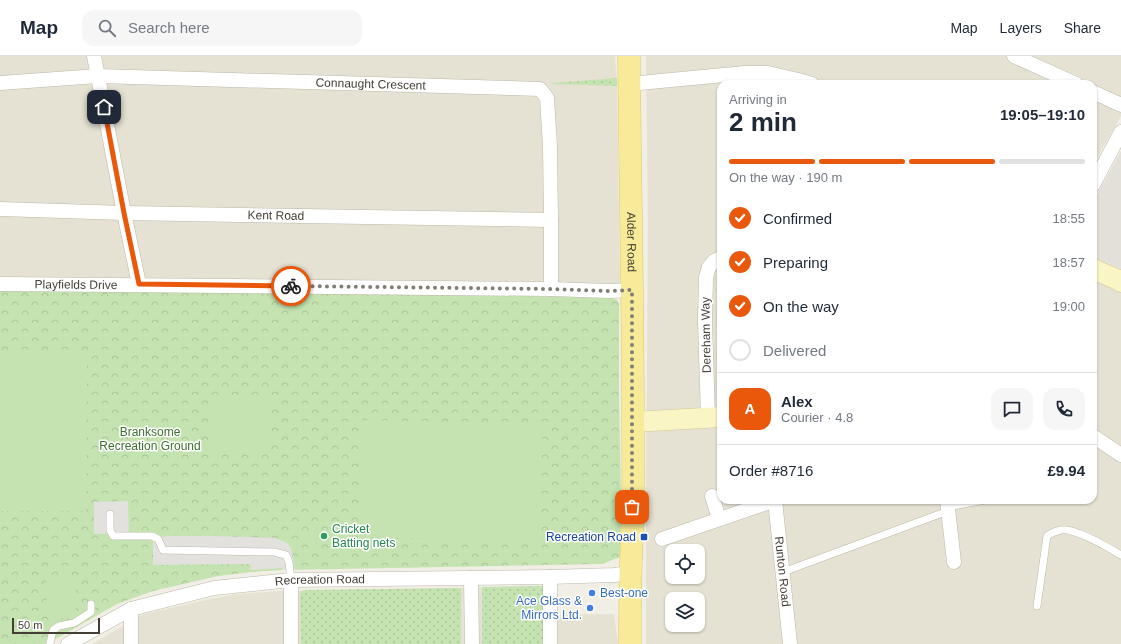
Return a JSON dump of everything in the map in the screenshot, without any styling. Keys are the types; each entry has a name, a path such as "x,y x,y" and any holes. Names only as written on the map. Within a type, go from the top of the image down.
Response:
{"main road":[{"name":"Alder Road","path":"629,56 633,422 630,644"}],"street":[{"path":"94,56 139,284"},
{"path":"1014,56 1067,80"},
{"path":"629,84 745,73 768,73 796,80"},
{"name":"Connaught Crescent","path":"0,83 98,76 540,89 547,98 550,146 551,289"},
{"path":"1097,94 1121,104"},
{"path":"1097,177 1121,132"},
{"name":"Kent Road","path":"0,209 124,213 551,220"},
{"name":"Dereham Way","path":"714,418 705,322 706,277 709,267 717,260"},
{"path":"1097,271 1116,278 1121,282"},
{"name":"Playfields Drive","path":"0,284 139,284 608,291 632,290"},
{"path":"633,422 714,418"},
{"path":"1097,439 1121,455"},
{"path":"712,496 719,519"},
{"path":"662,539 763,504"},
{"name":"Runton Road","path":"775,504 790,644"},
{"path":"947,506 954,562"},
{"name":"Recreation Road","path":"68,644 130,609 214,588 292,580 550,577 631,573"},
{"path":"550,577 550,644"},
{"path":"471,578 472,644"},
{"path":"291,644 292,580"},
{"path":"130,609 131,644"}],"lane":[{"path":"782,572 947,506 960,504"},
{"path":"110,514 110,530 113,536 152,536 158,539 163,550 274,552 286,555 289,562 292,580"},
{"path":"1037,606 1047,536 1053,531 1062,530 1079,534 1121,554"},
{"path":"50,644 53,630 59,626 74,623 91,612 91,604"}],"shaded area":[{"path":"0,56 615,56 617,86 620,285 0,278"},
{"path":"646,56 1121,56 1121,116 1097,158 1097,80 717,80 717,504 1097,504 1097,256 1121,269 1121,644 646,644 648,227"},
{"path":"1121,151 1121,269 1097,256 1097,195"},
{"path":"128,501 129,531 127,533 94,534 94,502"},
{"path":"166,536 276,538 287,543 291,548 295,570 283,570 282,568 251,570 250,564 153,565 153,539"},
{"path":"547,586 555,615 614,614 618,644 92,644 141,615 237,594 280,591"}],"green space":[{"path":"617,78 617,86 553,84 553,83"},
{"name":"Branksome Recreation Ground","path":"0,289 361,292 612,298 617,300 619,304 621,499 620,557 602,564 283,570 218,576 153,591 117,604 47,644 0,644"},
{"path":"0,350 87,351 86,511 0,511"},
{"path":"268,397 269,452 212,453 211,398"},
{"path":"362,420 543,424 539,541 359,537"},
{"name":"Cricket Batting nets","path":"341,528 342,540 308,544 306,532"},
{"path":"46,575 75,575 76,618 47,618"},
{"path":"547,586 547,644 482,644 482,587"},
{"path":"461,588 461,644 301,644 301,591"}],"way so far":[{"path":"291,286 608,291 632,290 632,507"}],"place":[{"name":"Cricket Batting nets","path":"324,536"},
{"name":"Recreation Road","path":"644,537"},
{"name":"Best-one","path":"592,593"},
{"name":"Ace Glass & Mirrors Ltd.","path":"590,608"}],"route":[{"path":"104,107 139,284 291,286"}]}
